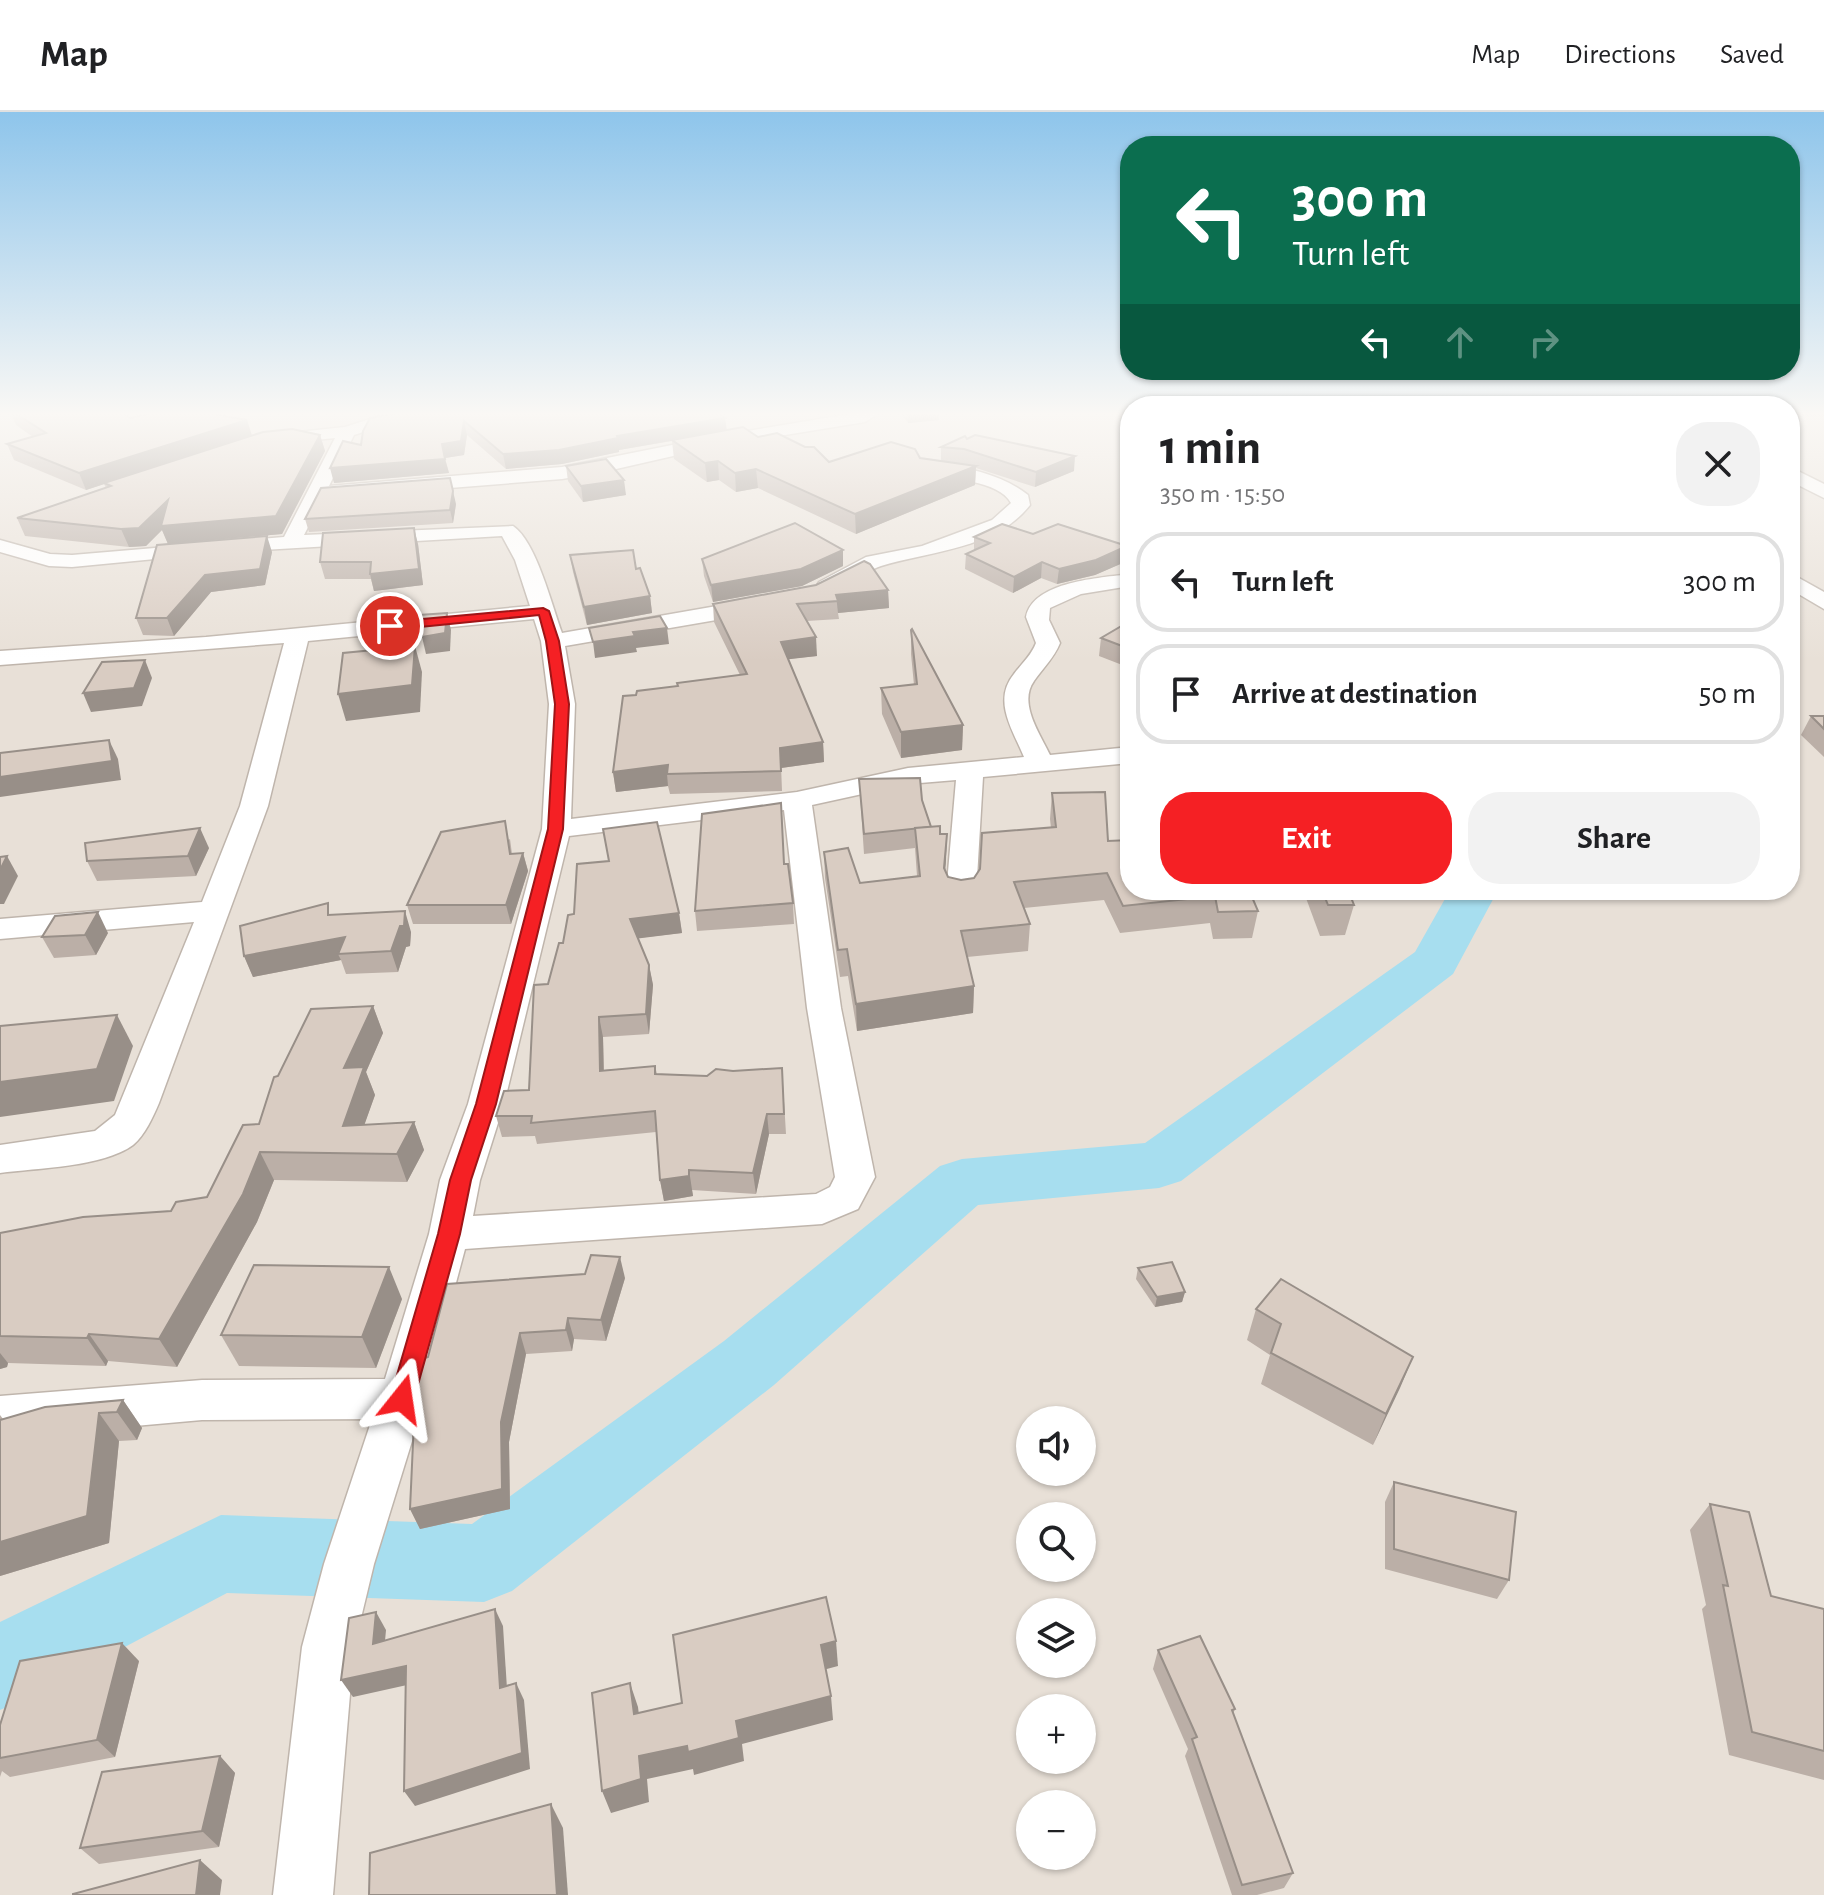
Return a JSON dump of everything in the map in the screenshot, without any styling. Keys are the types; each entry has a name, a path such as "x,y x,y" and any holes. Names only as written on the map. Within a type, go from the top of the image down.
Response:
{"street":[{"path":"290,544 315,495"},
{"path":"808,595 839,582 873,561 927,551 999,524 1020,505 1021,499 1015,495"},
{"path":"0,546 49,560 72,561 228,546 506,530 512,534 525,560 548,626 562,704 556,829 486,1104 460,1180 449,1234 402,1399 349,1564 328,1647 303,1895"},
{"path":"1039,761 1014,705 1014,693 1048,643 1037,616 1039,607 1053,595 1120,582"},
{"path":"1800,586 1824,602"},
{"path":"0,658 298,635 548,626 773,603"},
{"path":"0,1159 98,1145 117,1138 130,1123 141,1103 254,806 298,635"},
{"path":"556,829 797,800 908,776 1039,761 1120,756"},
{"path":"961,895 970,770"},
{"path":"449,1234 822,1209 844,1198 855,1177 824,1008 797,800"},
{"path":"0,929 212,911"},
{"path":"0,1417 202,1400 402,1399"}],"shaded area":[{"path":"0,495 1120,495 1120,900 1800,900 1800,495 1824,495 1824,1895 0,1895"}],"building":[{"path":"84,495 287,495 276,516 161,526 168,500 139,528 121,529 17,518"},
{"path":"317,495 452,495 450,510 305,519"},
{"path":"814,495 902,495 855,514"},
{"path":"795,523 843,550 801,569 711,585 702,559"},
{"path":"1002,524 1033,534 1058,524 1120,544 1120,549 1096,560 1059,569 1042,562 1014,577 966,554 990,543 974,537"},
{"path":"414,528 419,569 370,574 371,562 320,562 323,533"},
{"path":"267,536 260,569 205,575 167,618 136,618 157,545"},
{"path":"633,550 636,569 640,568 650,596 584,607 570,555"},
{"path":"864,561 870,564 888,590 836,595 838,601 797,604 816,637 781,642 823,742 780,748 781,771 667,774 668,765 613,772 623,696 636,695 637,691 678,686 677,683 747,674 713,604 816,585"},
{"path":"447,613 445,633 422,637 419,615"},
{"path":"660,616 667,628 633,632 635,636 593,642 589,628"},
{"path":"1120,627 1120,645 1101,638"},
{"path":"912,629 963,725 901,732 881,688 917,684"},
{"path":"415,646 412,685 338,694 343,653"},
{"path":"145,660 134,688 83,693 102,662"},
{"path":"1811,716 1824,716 1824,729"},
{"path":"109,740 112,761 0,777 0,753"},
{"path":"920,778 922,800 931,827 864,834 859,779"},
{"path":"1105,792 1108,841 1120,840 1120,900 1107,873 1014,882 1030,924 961,931 974,986 856,1004 847,949 838,950 824,852 848,848 860,883 920,876 915,828 940,826 940,834 947,834 944,868 948,877 961,880 974,878 980,869 982,833 1056,827 1052,793"},
{"path":"781,803 784,864 788,864 793,903 695,911 702,814"},
{"path":"505,821 510,854 523,853 506,905 407,905 441,832"},
{"path":"657,822 679,913 630,919 649,965 646,1014 599,1017 600,1071 655,1066 655,1074 707,1076 716,1069 782,1068 784,1114 767,1114 753,1173 689,1170 689,1176 660,1180 655,1111 531,1123 532,1116 496,1116 504,1091 529,1090 534,985 548,984 559,943 563,943 568,915 574,914 577,864 609,861 603,829"},
{"path":"200,828 188,856 87,861 85,843"},
{"path":"7,856 0,870 0,857"},
{"path":"1120,900 1178,900 1123,906"},
{"path":"1216,900 1253,900 1258,911 1218,912"},
{"path":"1326,900 1352,900 1354,905 1328,905"},
{"path":"328,903 328,915 405,911 404,926 400,926 391,951 338,954 345,937 244,956 240,926"},
{"path":"98,912 85,935 42,937 55,916"},
{"path":"373,1006 344,1068 364,1067 343,1126 414,1122 397,1154 260,1152 243,1194 159,1339 89,1334 87,1338 0,1336 0,1233 83,1217 171,1211 176,1202 207,1197 243,1125 259,1124 274,1077 278,1076 311,1009"},
{"path":"117,1015 97,1069 0,1082 0,1026"},
{"path":"591,1255 620,1257 601,1320 568,1318 566,1330 520,1333 501,1422 502,1489 410,1509 414,1421 406,1421 425,1358 428,1357 447,1284 585,1274"},
{"path":"1172,1262 1185,1292 1157,1297 1138,1268"},
{"path":"254,1265 389,1267 362,1337 221,1335"},
{"path":"1281,1279 1413,1357 1386,1414 1271,1353 1281,1324 1256,1309"},
{"path":"123,1400 117,1412 99,1413 87,1516 0,1542 0,1420 45,1407"},
{"path":"1394,1482 1516,1512 1509,1580 1394,1549"},
{"path":"1710,1504 1749,1512 1771,1596 1824,1609 1824,1751 1752,1732 1723,1585 1728,1586"},
{"path":"826,1597 836,1641 821,1645 831,1696 736,1721 739,1738 688,1752 687,1746 639,1756 641,1779 602,1791 592,1693 630,1683 634,1714 682,1703 673,1635"},
{"path":"495,1609 500,1688 516,1683 522,1753 404,1791 406,1666 341,1680 349,1618 376,1612 373,1644"},
{"path":"1200,1636 1235,1709 1232,1710 1293,1873 1242,1885 1192,1739 1197,1737 1158,1650"},
{"path":"122,1643 97,1740 0,1758 0,1725 20,1661"},
{"path":"220,1756 202,1831 80,1848 102,1772"},
{"path":"551,1804 557,1895 369,1895 370,1853"},
{"path":"200,1860 196,1895 73,1895 73,1894"}],"waterway":[{"path":"0,1667 221,1554 484,1563 749,1363 962,1183 1159,1165 1435,962 1469,900"}],"route":[{"path":"390,626 543,611 553,641 562,704 556,829 486,1104 460,1180 449,1234 402,1399"}]}
